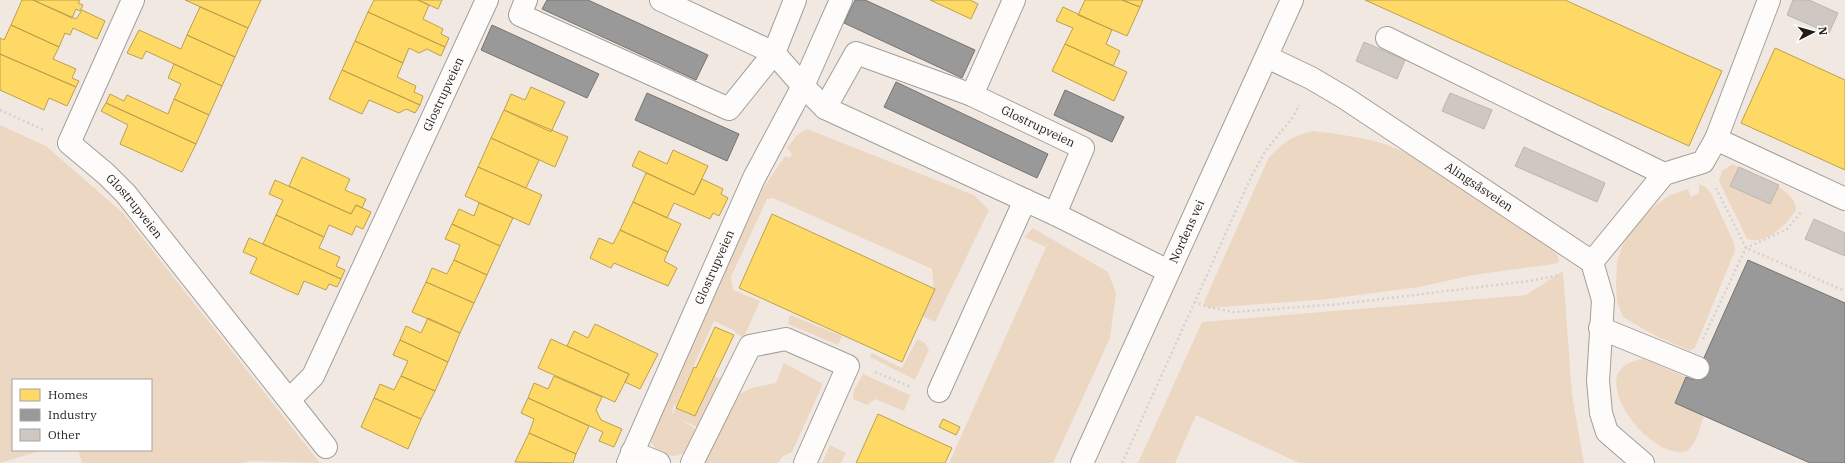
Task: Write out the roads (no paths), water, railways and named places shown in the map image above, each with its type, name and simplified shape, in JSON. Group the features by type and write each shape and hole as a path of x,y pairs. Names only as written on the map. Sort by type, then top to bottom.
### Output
{"street":[{"name":"Glostrupveien","path":"133,0 69,143 106,174 126,194 290,399 326,447"},
{"name":"Glostrupveien","path":"290,399 313,376 487,0"},
{"path":"526,0 520,15 729,109 774,53 795,0"},
{"path":"661,0 774,53 825,108 1055,214 1168,271"},
{"name":"Glostrupveien","path":"660,463 630,458 754,178 803,86 841,0"},
{"path":"972,95 1014,0"},
{"name":"Nordens vei","path":"1082,463 1168,271 1268,57 1292,0"},
{"path":"1643,463 1607,432 1601,413 1598,381 1600,328 1603,300 1592,262 1664,174 1703,162 1716,139 1769,0"},
{"path":"1387,38 1664,174"},
{"name":"Glostrupveien","path":"825,108 856,53 972,95 1083,148 1055,214"},
{"name":"Alingsåsveien","path":"1268,57 1311,78 1345,98 1592,262"},
{"path":"1716,139 1845,199"},
{"path":"939,391 1025,200"},
{"path":"1600,328 1694,366"},
{"path":"692,463 750,346 786,339 848,366 805,463"}]}
